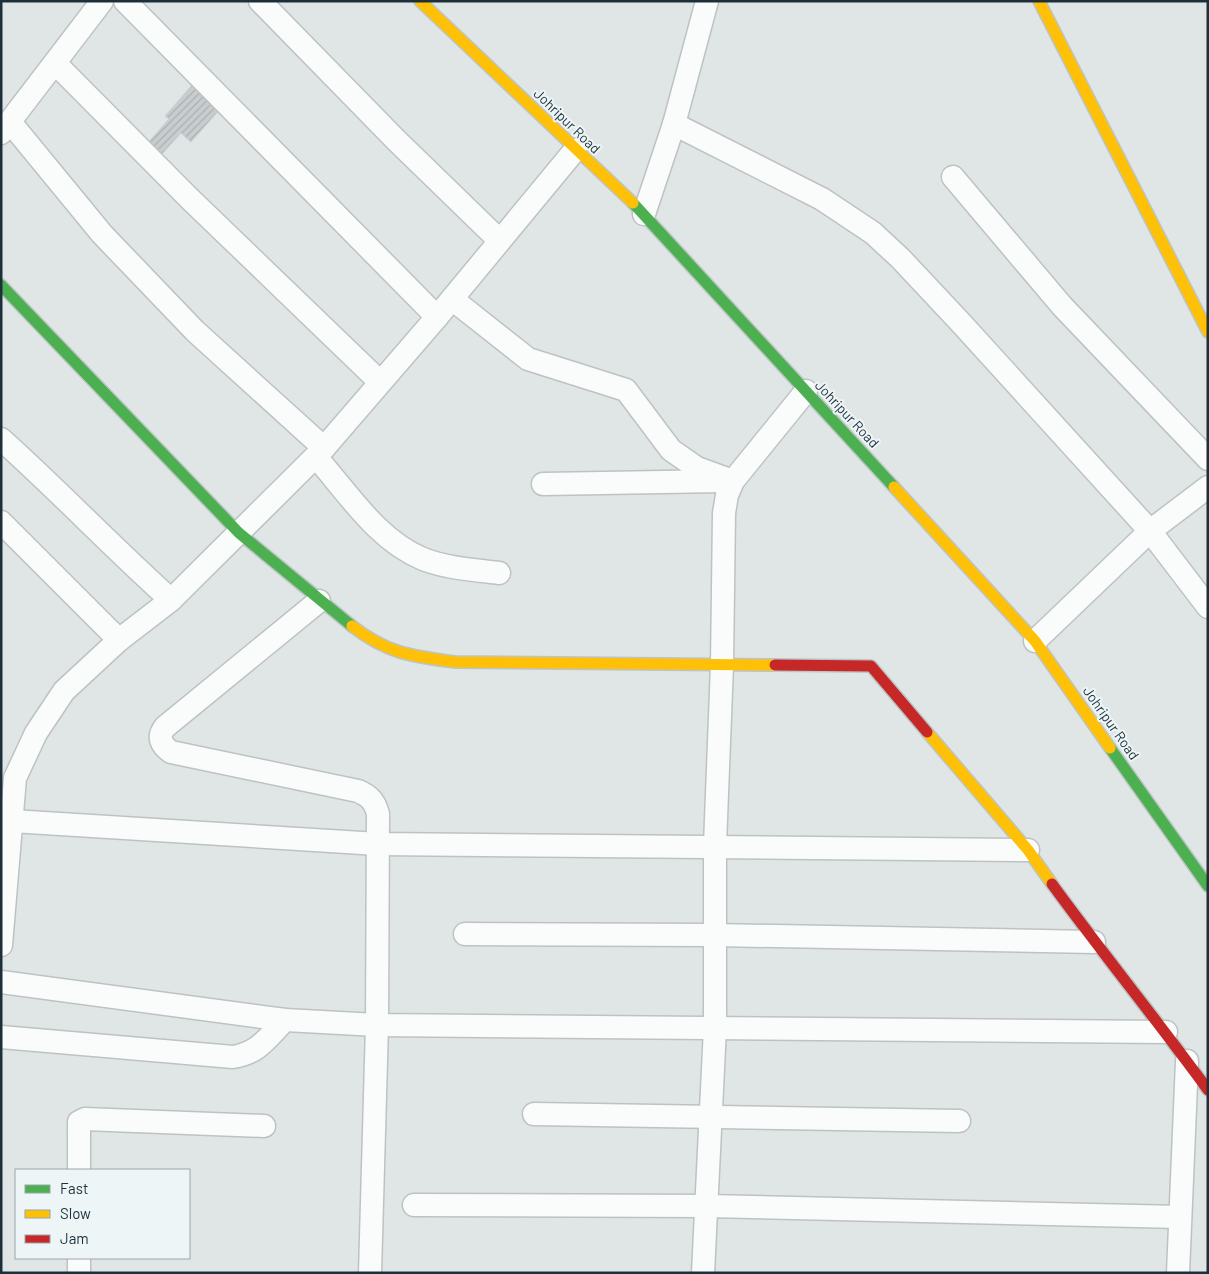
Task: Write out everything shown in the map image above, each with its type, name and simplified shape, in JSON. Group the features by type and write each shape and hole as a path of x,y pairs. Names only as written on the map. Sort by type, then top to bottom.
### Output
{"street":[{"path":"125,1 437,317"},
{"path":"260,1 396,140 499,240"},
{"name":"Johripur Road","path":"420,1 644,214 1035,641 1208,886"},
{"path":"644,214 674,124 707,1"},
{"path":"1039,1 1208,332"},
{"path":"92,5 55,63 5,128 102,234 195,331 320,452 380,531 396,544 424,559 466,569 499,573"},
{"path":"55,63 204,212 380,382"},
{"path":"674,124 822,199 873,234 900,258 1150,531 1208,607"},
{"path":"1,945 12,821 8,777 64,691 119,640 171,600 320,452 437,317 575,150"},
{"path":"953,177 1062,306 1208,459"},
{"path":"1,286 239,533 319,601 370,640 408,656 455,662 870,666 1028,850 1094,942 1166,1032 1208,1090"},
{"path":"452,299 528,359 626,390 672,450 697,468 733,481"},
{"path":"702,1273 716,1028 716,846 722,666 724,513 727,495 733,481 806,392"},
{"path":"1,439 56,488 134,567 171,600"},
{"path":"543,484 733,481"},
{"path":"1035,641 1150,531 1208,487"},
{"path":"1,522 119,640"},
{"path":"319,601 165,727 160,733 160,741 171,752 358,791 369,796 376,805 378,814 378,1025 370,1273"},
{"path":"12,821 378,844 1028,850"},
{"path":"465,934 716,935 1094,942"},
{"path":"1,982 285,1020 378,1025 1166,1032"},
{"path":"1,1037 233,1057 248,1055 256,1050 285,1020"},
{"path":"1178,1273 1187,1061"},
{"path":"534,1114 959,1121"},
{"path":"79,1169 79,1122 85,1118 264,1126"},
{"path":"414,1205 707,1206 1180,1217"},
{"path":"79,1259 79,1273"}],"building":[{"path":"194,83 222,107 191,142 181,133 160,156 146,145 169,119 165,116"}],"traffic: fast":[{"path":"633,203 894,487"},
{"path":"1,285 239,533 352,626"},
{"path":"1110,748 1208,886"}],"traffic: slow":[{"path":"420,1 633,203"},
{"path":"1039,1 1208,332"},
{"path":"894,487 1035,641 1110,748"},
{"path":"352,626 377,643 389,648 426,658 455,662 775,665"},
{"path":"927,732 1028,850 1052,884"}],"traffic: jam":[{"path":"775,665 871,666 927,732"},
{"path":"1052,884 1208,1090"}]}
